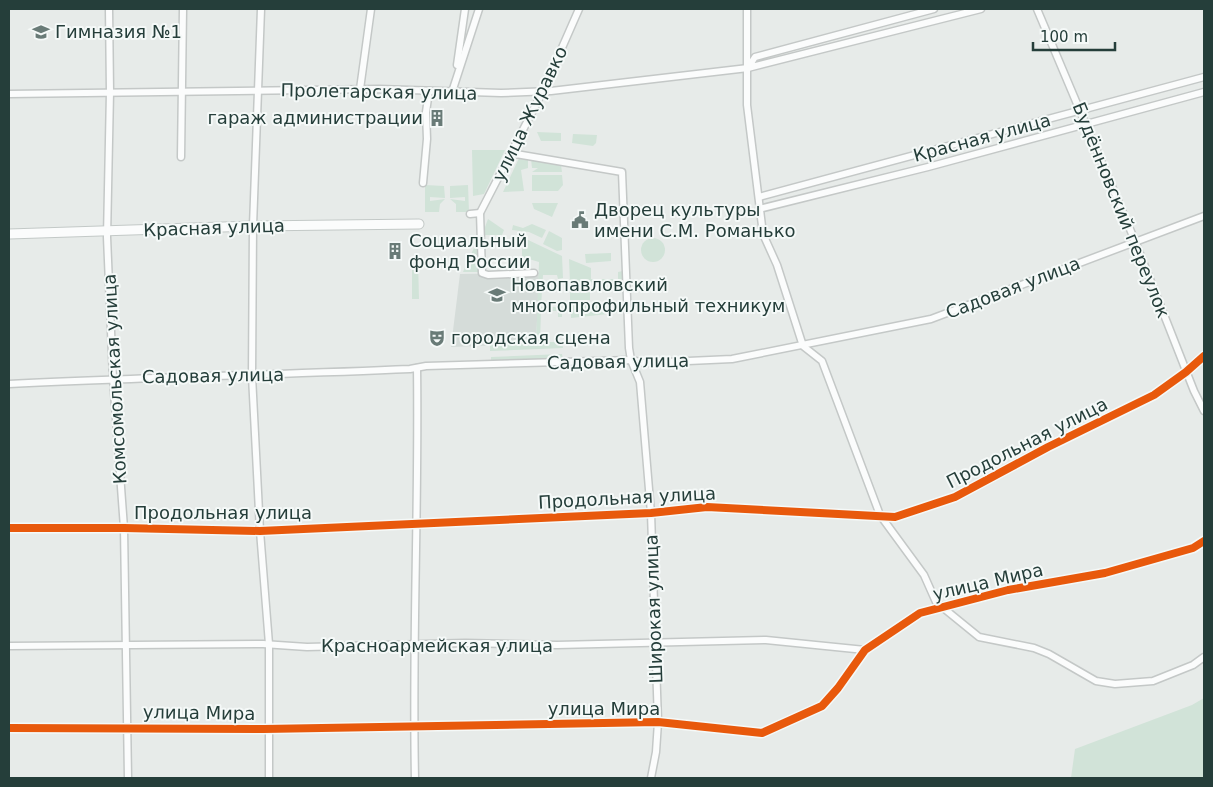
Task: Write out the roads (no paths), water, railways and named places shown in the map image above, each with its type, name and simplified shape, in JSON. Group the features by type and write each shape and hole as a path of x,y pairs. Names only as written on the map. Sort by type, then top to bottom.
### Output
{"street":[{"name":"Комсомольская улица","path":"109,9 110,92 107,231 113,378 124,528 128,778"},
{"path":"181,157 183,9"},
{"path":"261,9 253,226 252,376 260,531 269,644 270,778"},
{"path":"360,90 371,9"},
{"path":"452,92 465,9"},
{"path":"455,78 479,9"},
{"name":"улица Журавко","path":"479,216 543,92 579,9"},
{"path":"747,9 747,105 762,234 777,265 803,346 822,360 880,515 924,575 936,602 986,639 1012,642 1034,648 1054,656 1096,681 1115,684 1153,681 1193,665 1204,657"},
{"path":"748,68 755,57 934,9"},
{"name":"Пролетарская улица","path":"9,94 258,90 543,92 748,68 981,9"},
{"name":"Будённовский переулок","path":"1037,9 1135,241 1186,372 1204,412"},
{"name":"Красная улица","path":"758,197 1204,78"},
{"path":"423,183 426,112 429,91"},
{"name":"Красная улица","path":"759,209 918,169 1204,92"},
{"name":"Широкая улица","path":"510,153 622,172 631,360 640,382 651,513 658,722 656,752 651,778"},
{"path":"470,214 479,216 482,272 488,275 534,273"},
{"name":"Садовая улица","path":"9,384 113,378 252,376 631,360 644,363 732,359 931,319 1204,216"},
{"name":"Красная улица","path":"9,234 253,226 419,224"},
{"name":"Продольная улица","path":"9,528 260,531 651,513 707,507 895,517 955,497 1048,447 1154,395 1186,372 1204,356"},
{"path":"415,778 414,644 417,523 417,368"},
{"name":"улица Мира","path":"9,728 270,729 658,722 762,733 822,706 838,688 865,650 920,613 1008,590 1105,573 1193,548 1204,541"},
{"name":"Красноармейская улица","path":"9,646 269,644 307,647 766,640 865,650"}],"place":[{"name":"Гимназия №1","path":"41,32"},
{"name":"гараж администрации","path":"437,118"},
{"name":"Дворец культуры имени С.М. Романько","path":"580,220"},
{"name":"Социальный фонд России","path":"395,251"},
{"name":"Новопавловский многопрофильный техникум","path":"497,295"},
{"name":"городская сцена","path":"437,338"}]}
